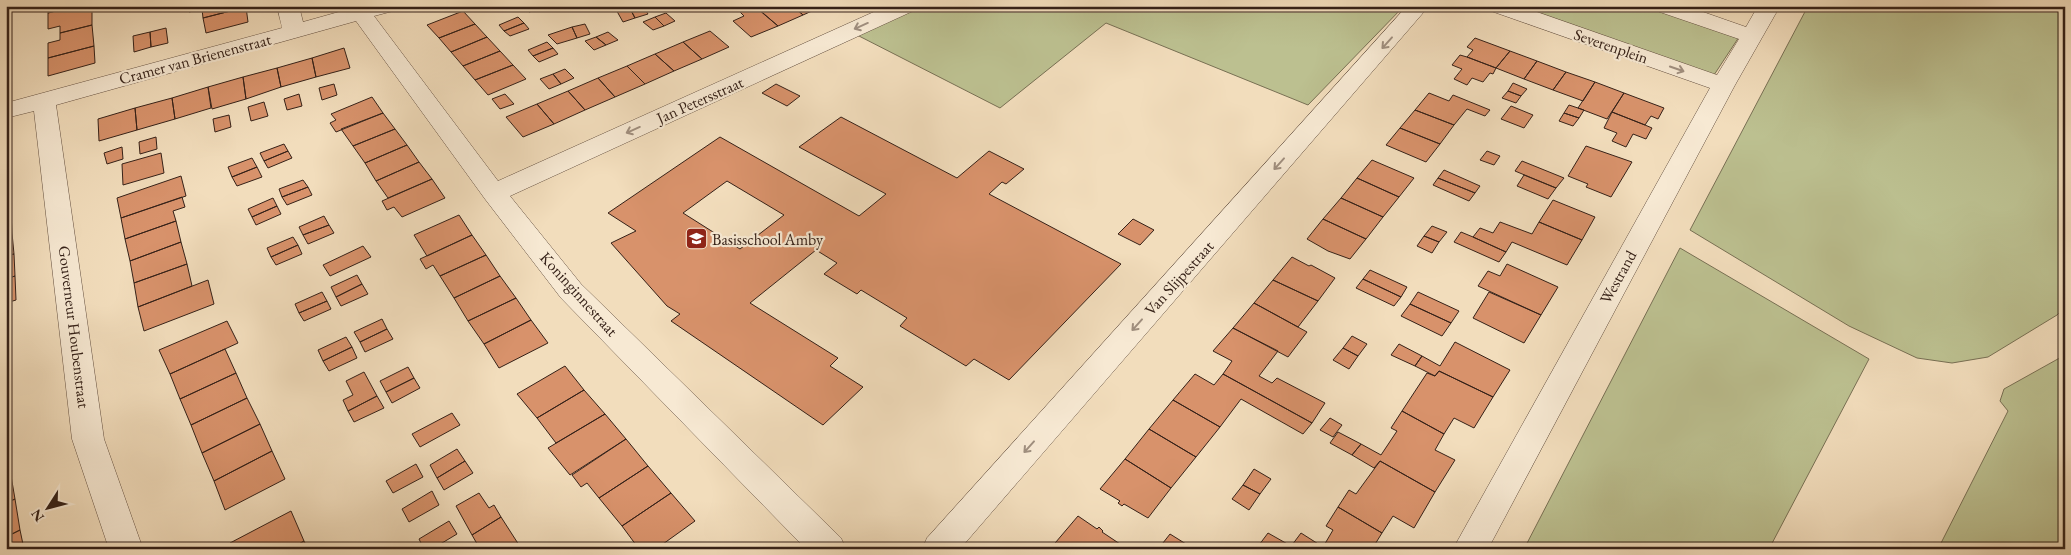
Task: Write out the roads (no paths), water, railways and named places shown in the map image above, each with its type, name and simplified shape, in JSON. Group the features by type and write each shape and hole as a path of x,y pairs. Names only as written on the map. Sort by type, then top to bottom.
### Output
{"street":[{"path":"288,6 294,32"},
{"name":"Jan Petersstraat","path":"494,193 906,6"},
{"name":"Van Slijpestraat","path":"939,549 1419,6"},
{"name":"Severenplein","path":"1499,6 1723,85"},
{"path":"1665,6 1752,36"},
{"name":"Westrand","path":"1470,549 1723,85 1769,6"},
{"name":"Cramer van Brienenstraat","path":"6,111 373,10"},
{"name":"Koninginnestraat","path":"373,10 494,193 571,291 829,549"},
{"name":"Gouverneur Houbenstraat","path":"44,100 88,439 126,549"}],"place":[{"name":"Basisschool Amby","path":"696,239"}]}
